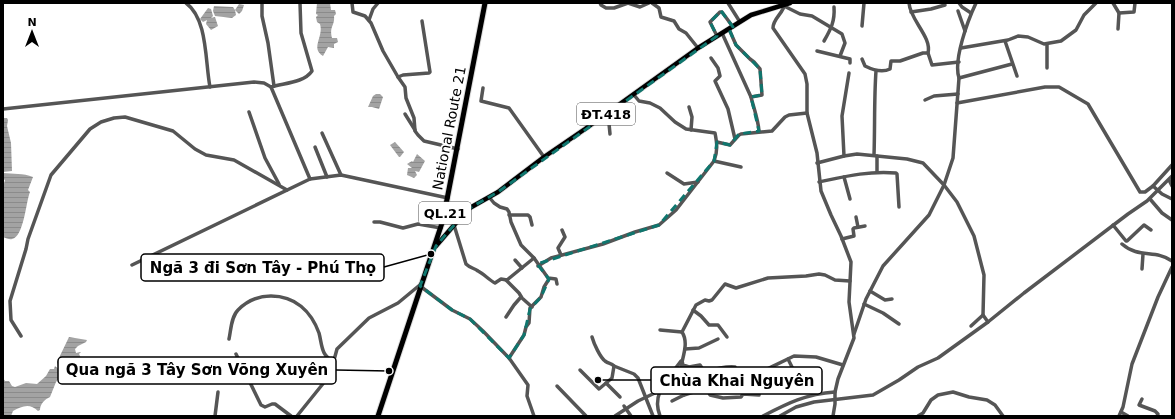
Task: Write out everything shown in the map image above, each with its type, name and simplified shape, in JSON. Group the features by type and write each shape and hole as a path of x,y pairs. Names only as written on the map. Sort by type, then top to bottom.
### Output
{"highway":[{"name":"National Route 21","path":"378,416 441,228 458,150 485,3"}],"main road":[{"name":"ĐT.418","path":"436,246 468,209 498,192 544,157 634,95 698,48 751,15 790,3"}],"street":[{"path":"186,3 196,14 202,26 210,87"},
{"path":"262,3 262,16 268,43 272,87 310,179"},
{"path":"3,109 257,81 272,87 297,81 310,74 312,71 300,28 300,3"},
{"path":"352,3 353,12 362,14 369,20 383,51 405,88 406,96 414,118 415,131"},
{"path":"369,20 373,9 378,3"},
{"path":"600,3 601,6 609,8 628,4 640,7 650,3 656,5 659,8 661,17 674,21 679,29 686,33 698,48"},
{"path":"728,3 740,22"},
{"path":"862,26 864,3"},
{"path":"909,3 912,12 927,40 929,47 928,53 932,65 958,62"},
{"path":"959,3 971,13"},
{"path":"833,416 838,380 853,343 854,334 870,291 883,266 929,215 944,185 953,158 959,78 957,71 958,62 965,30 976,3"},
{"path":"961,48 1005,41 1014,37 1028,37 1047,44 1061,41 1076,30 1084,15 1096,3"},
{"path":"1113,3 1119,13 1118,29"},
{"path":"1119,13 1134,12 1135,3"},
{"path":"840,56 845,42 842,34 812,16 800,14 784,4 784,9 774,23 773,28 805,74 807,84 807,113 811,134 815,141 821,191 851,262 849,302 854,334"},
{"path":"912,12 945,5"},
{"path":"824,41 832,28 834,20 834,7"},
{"path":"958,11 965,30"},
{"path":"717,36 710,22 720,12 722,12 731,28 736,45 760,69 762,96 751,97"},
{"path":"398,77 403,75 430,72 422,21"},
{"path":"722,33 751,97 758,119 759,131"},
{"path":"1005,41 1017,76"},
{"path":"1047,44 1047,68"},
{"path":"817,51 850,59 850,63"},
{"path":"862,59 864,66 876,71 890,70 891,61 900,61 923,53 928,53"},
{"path":"711,58 720,74 715,81 728,109 735,139"},
{"path":"959,78 1012,64"},
{"path":"876,71 874,90 876,109 877,172"},
{"path":"844,156 842,116 849,73"},
{"path":"957,103 1036,89 1051,87 1059,88 1088,104 1140,192 1145,192 1153,186 1172,165"},
{"path":"483,88 481,101 509,108 544,157"},
{"path":"925,100 934,96 958,94"},
{"path":"538,266 551,258 603,244 635,232 659,226 676,210 714,161 717,154 716,133 686,129 675,122 660,108 650,102 639,101 634,95"},
{"path":"689,107 692,117 691,130"},
{"path":"249,112 265,158 279,185"},
{"path":"608,113 610,134"},
{"path":"717,142 730,145 741,134 759,131 770,132 775,130 780,122 789,114 807,113"},
{"path":"405,114 415,131 424,141 458,150"},
{"path":"20,336 11,320 11,298 28,239 47,184 56,167 86,133 95,126 121,116 166,129 180,136 200,153 234,160 287,190"},
{"path":"322,132 341,175"},
{"path":"315,147 327,176"},
{"path":"817,163 857,154 908,159 923,163 944,185 957,202 974,236 984,275 983,315 988,322"},
{"path":"714,161 741,167"},
{"path":"667,173 684,184 698,182"},
{"path":"819,182 857,173 896,173 898,174 899,207"},
{"path":"132,265 310,179 341,175 448,198"},
{"path":"844,176 850,199"},
{"path":"763,416 795,400 822,393 869,396 877,393 918,367 938,358 988,322 1113,225 1150,199 1172,176"},
{"path":"1169,180 1172,186"},
{"path":"1153,186 1157,191 1172,199"},
{"path":"489,197 500,207 507,209 510,222 521,245 534,258 538,266 549,279 556,279 557,284"},
{"path":"1150,199 1162,213 1172,220"},
{"path":"509,215 528,215 532,226"},
{"path":"856,217 858,227"},
{"path":"374,222 380,222 403,228 418,224 441,228"},
{"path":"454,225 466,264 479,271 490,281 495,283 501,279 506,280 532,307"},
{"path":"1113,225 1127,241 1144,225 1151,230"},
{"path":"842,239 854,236 853,229 865,226"},
{"path":"561,255 558,248 565,237 562,230"},
{"path":"1122,244 1138,254 1155,254 1164,256 1172,261"},
{"path":"1142,269 1143,254"},
{"path":"506,280 534,258"},
{"path":"515,260 522,268"},
{"path":"1128,416 1120,414 1126,396 1130,370 1158,297 1170,276 1172,267"},
{"path":"684,395 680,379 685,349 684,336 682,332 696,305 702,301 712,300 726,284 736,288 768,278 819,274 825,274 835,280 850,281"},
{"path":"509,358 524,335 526,327 529,323 529,312 541,297 545,284 549,279"},
{"path":"297,416 330,375 337,349 369,318 398,303 422,284 452,310 470,319 483,330 509,358 528,385 527,396 534,416"},
{"path":"870,291 885,300 892,300"},
{"path":"229,339 233,317 242,307 261,297 283,296 294,300 309,315 318,333 328,360 334,361"},
{"path":"506,317 521,297"},
{"path":"864,304 883,313 899,324"},
{"path":"693,310 709,325 718,325 726,337"},
{"path":"971,326 983,315"},
{"path":"660,330 682,332"},
{"path":"592,338 603,358 614,366 634,374 638,378 653,416"},
{"path":"685,349 699,348 718,339"},
{"path":"236,354 262,405 265,407 275,404 291,416"},
{"path":"672,401 684,395 703,389 705,392 708,391 710,395 723,398 741,397 743,394 759,395 761,372 794,356 816,357 843,365"},
{"path":"788,359 793,369"},
{"path":"682,360 683,365 700,365 706,372 722,367 733,366 735,367 737,374 760,378"},
{"path":"615,416 626,407 659,391 682,360"},
{"path":"580,370 599,389 612,378 614,366"},
{"path":"606,383 620,398"},
{"path":"557,386 586,416"},
{"path":"659,391 658,405 660,416"},
{"path":"215,416 218,392"},
{"path":"918,416 923,412 931,400 938,395 955,392 969,397 987,400 995,405 1003,416"},
{"path":"780,416 796,407 835,395"},
{"path":"1142,399 1139,405 1155,411 1158,414 1157,416"},
{"path":"626,407 631,416"}],"highlighted area":[{"path":"721,11 733,27 729,29 736,45 760,69 762,95 751,97 759,131 739,134 730,145 717,142 714,161 659,225 537,264 549,279 541,297 530,309 524,335 509,358 470,319 452,310 420,286 436,246 468,209 498,192 717,36 710,22"}],"shaded area":[{"path":"317,3 330,3 331,10 335,10 336,14 334,16 331,34 332,38 337,38 338,42 334,44 334,48 328,47 323,56 319,53 317,46 321,29 316,17 318,15 316,14"},
{"path":"239,4 244,5 239,14 235,10"},
{"path":"214,6 233,7 236,15 232,18 215,16 213,11"},
{"path":"208,8 211,9 213,16 211,18 215,17 218,26 211,30 206,24 207,20 203,22 200,19"},
{"path":"380,94 383,97 379,109 368,107 373,96"},
{"path":"3,118 7,118 8,120 7,126 11,143 12,171 3,172"},
{"path":"395,142 404,152 400,157 390,145"},
{"path":"417,154 425,161 419,172 415,171 417,175 414,178 407,175 408,168 412,168 407,164 412,161 413,162"},
{"path":"3,173 22,174 33,177 28,190 30,192 22,226 16,237 11,239 3,237 3,187 5,180 3,179"},
{"path":"69,337 87,340 75,349 76,353 81,352 79,354 81,364 65,371 58,366 57,362"},
{"path":"55,366 63,373 56,382 50,397 45,400 40,410 38,411 35,408 26,406 13,411 11,416 3,416 3,378 15,387 26,383 37,384 46,376 50,369 54,369"}],"place":[{"name":"Ngã 3 đi Sơn Tây - Phú Thọ","path":"431,254"},
{"name":"Qua ngã 3 Tây Sơn Võng Xuyên","path":"389,371"},
{"name":"Chùa Khai Nguyên","path":"598,380"}]}
